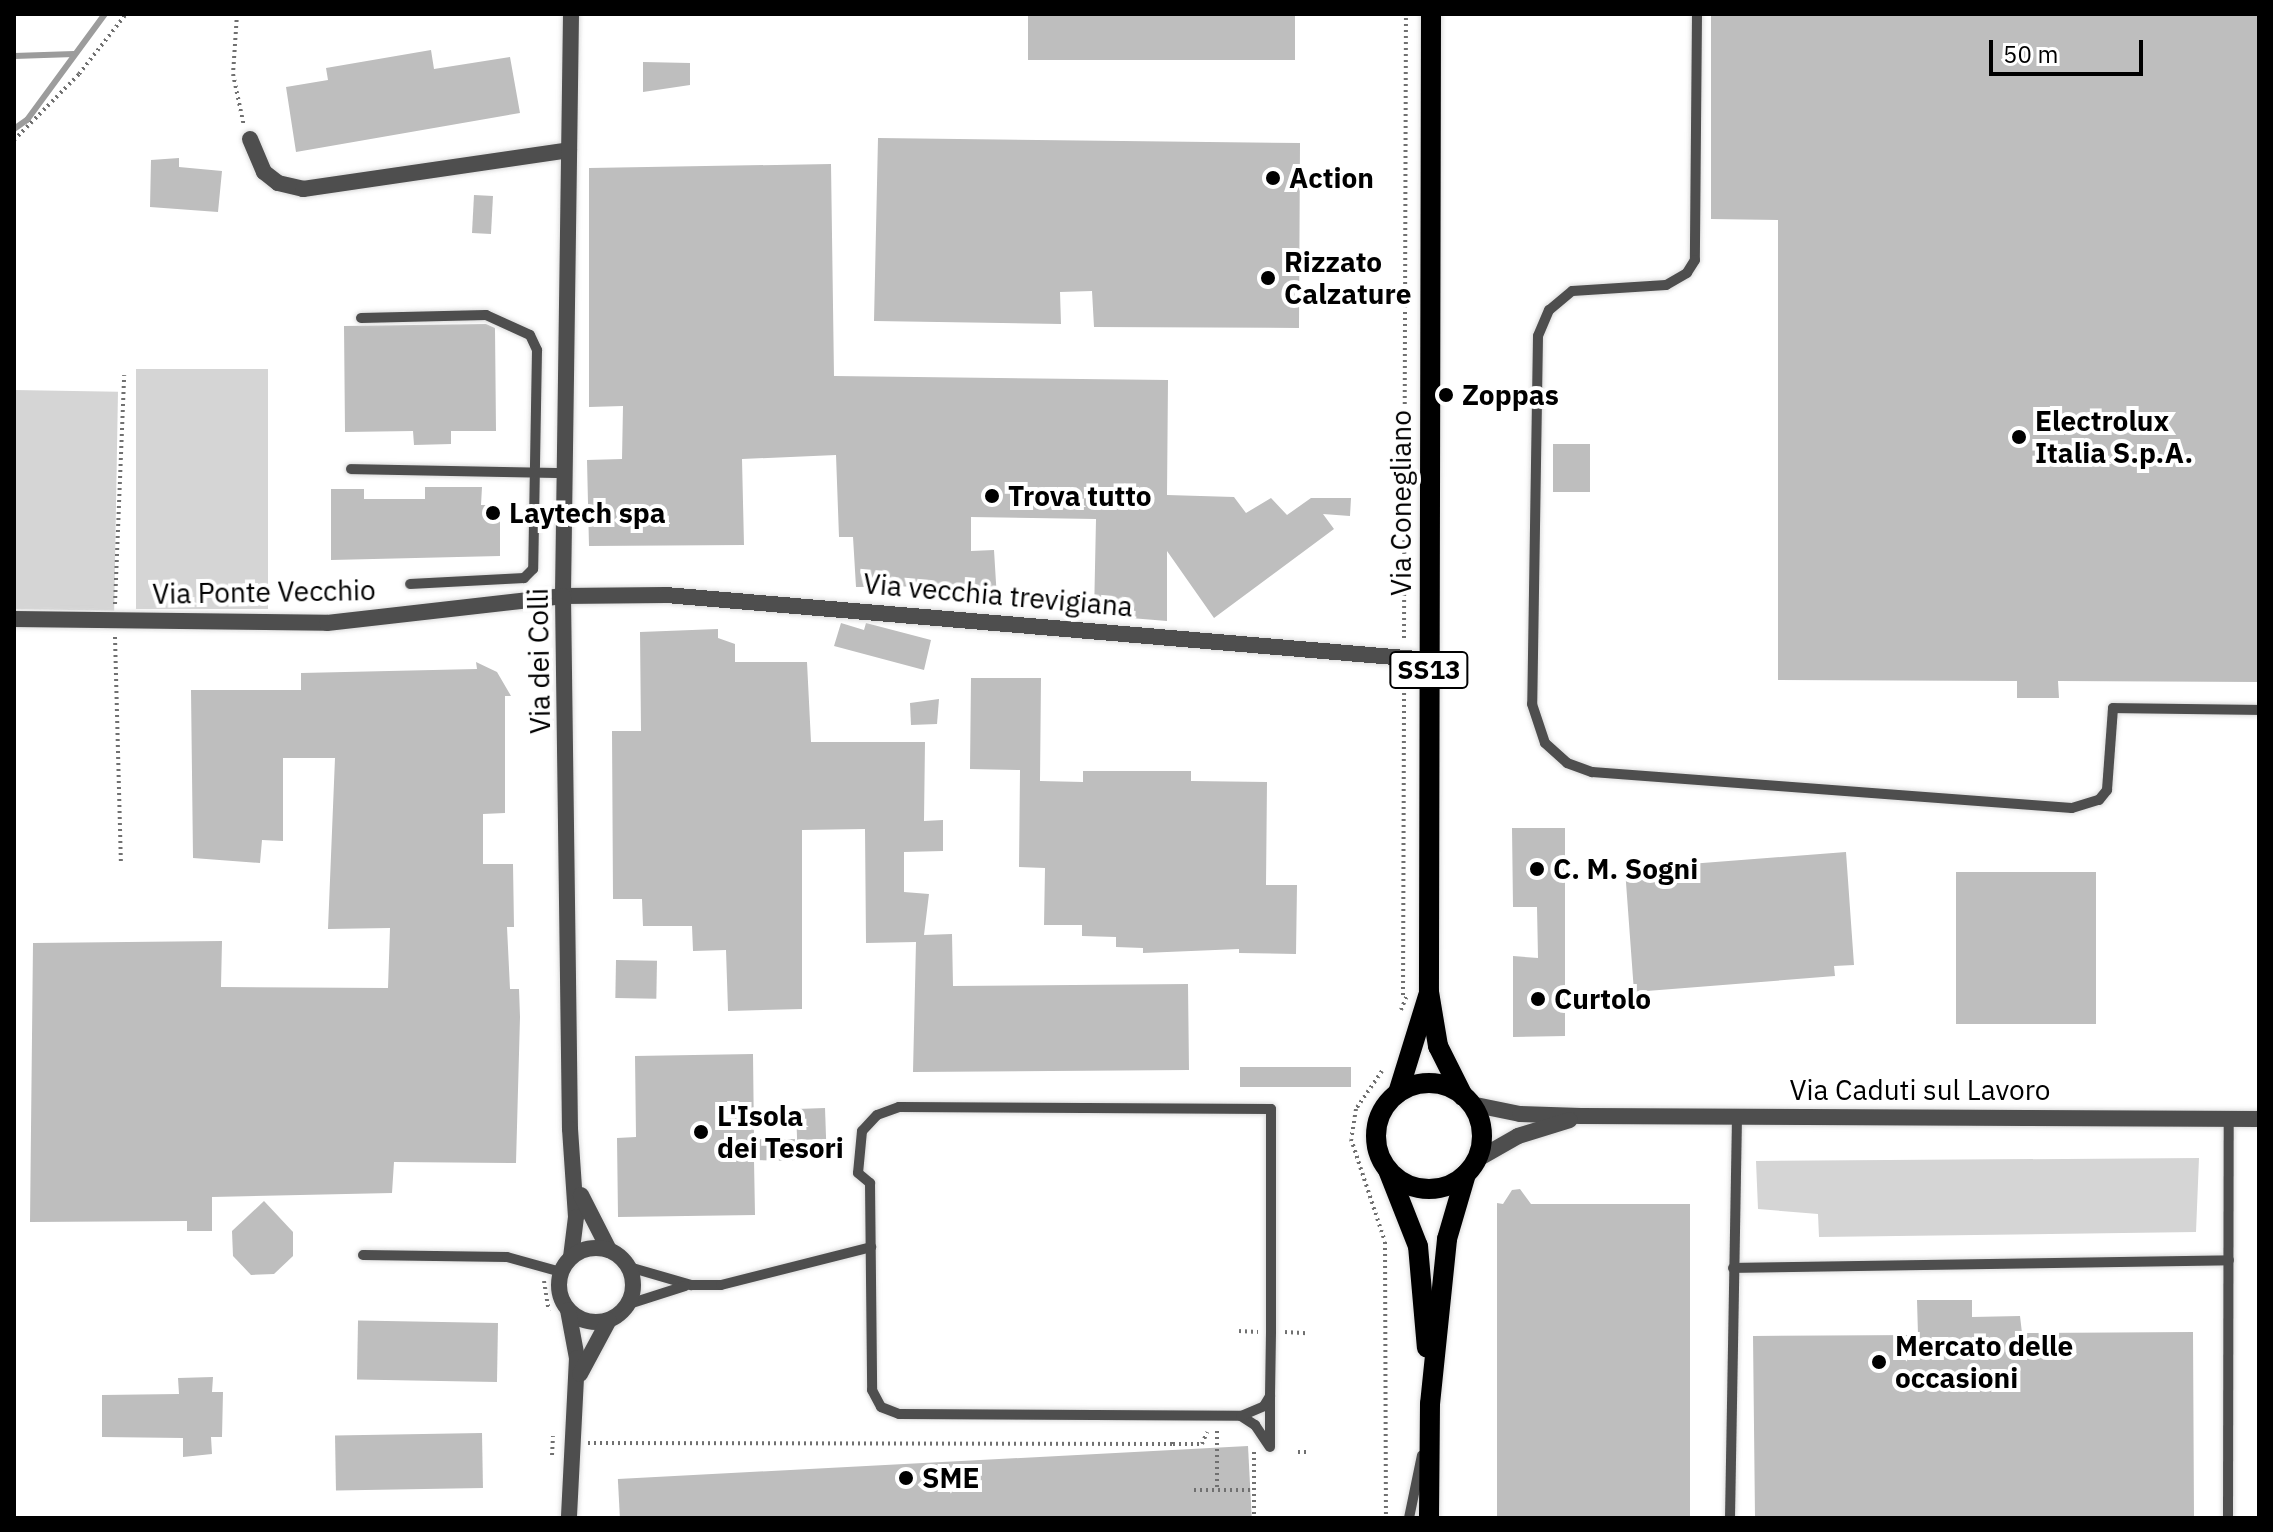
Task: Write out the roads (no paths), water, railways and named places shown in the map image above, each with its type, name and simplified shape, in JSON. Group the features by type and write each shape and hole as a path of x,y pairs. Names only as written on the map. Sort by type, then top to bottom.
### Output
{"main road":[{"name":"Via Conegliano","path":"1431,14 1429,992 1438,1046 1467,1100"},
{"name":"Via Conegliano","path":"1398,1093 1429,992"},
{"path":"1429,1518 1430,1413 1418,1246 1378,1146 1378,1120 1398,1093 1432,1083 1467,1100 1482,1131 1448,1233 1430,1413"},
{"path":"1388,1170 1417,1188 1452,1184 1471,1167"}],"street":[{"name":"Via dei Colli","path":"571,14 563,596 576,1238 559,1292 577,1383"},
{"path":"250,139 264,172 278,183 303,189 569,150"},
{"name":"Via vecchia trevigiana","path":"563,596 767,601 1429,660"},
{"name":"Via Ponte Vecchio","path":"14,619 327,623 563,596"},
{"name":"Via Caduti sul Lavoro","path":"1467,1100 1520,1114 1581,1116 2259,1119"},
{"name":"Via Caduti sul Lavoro","path":"1471,1167 1518,1136 1581,1116"},
{"name":"Via dei Colli","path":"573,1171 587,1214 609,1250 629,1267"},
{"path":"566,1264 589,1248 609,1250"},
{"path":"629,1267 633,1292 629,1304"},
{"name":"Via dei Colli","path":"569,1518 569,1443 577,1383 609,1320 629,1304"},
{"path":"561,1314 587,1321 609,1320"}],"lane":[{"path":"1697,14 1695,260 1687,273 1666,285 1572,291 1549,310 1538,336 1532,704 1545,743 1567,763 1592,772 2072,808 2087,806 2107,790 2113,708 2259,710"},
{"path":"361,318 486,315 530,335 537,350 533,569 524,578 410,584"},
{"path":"351,469 564,473"},
{"path":"1241,1416 1255,1425 1270,1447 1271,1109 886,1109 862,1131 857,1153 858,1173 870,1183 872,1390 889,1412 1241,1416 1264,1406 1270,1396"},
{"path":"1730,1518 1737,1115"},
{"path":"2228,1518 2229,1119"},
{"path":"629,1304 691,1285 748,1281 871,1247"},
{"path":"363,1255 507,1257 566,1264"},
{"path":"1733,1268 2229,1260"},
{"path":"629,1267 691,1285"},
{"path":"1409,1518 1430,1413"}],"waterway":[{"path":"14,129 27,120 105,14"},
{"path":"14,56 74,54"}],"place":[{"name":"Action","path":"1273,178"},
{"name":"Rizzato Calzature","path":"1268,278"},
{"name":"Zoppas","path":"1446,395"},
{"name":"Electrolux Italia S.p.A.","path":"2019,437"},
{"name":"Trova tutto","path":"992,496"},
{"name":"Laytech spa","path":"493,513"},
{"name":"C. M. Sogni","path":"1537,869"},
{"name":"Curtolo","path":"1538,999"},
{"name":"L'Isola dei Tesori","path":"701,1132"},
{"name":"Mercato delle occasioni","path":"1879,1362"},
{"name":"SME","path":"906,1478"}]}
